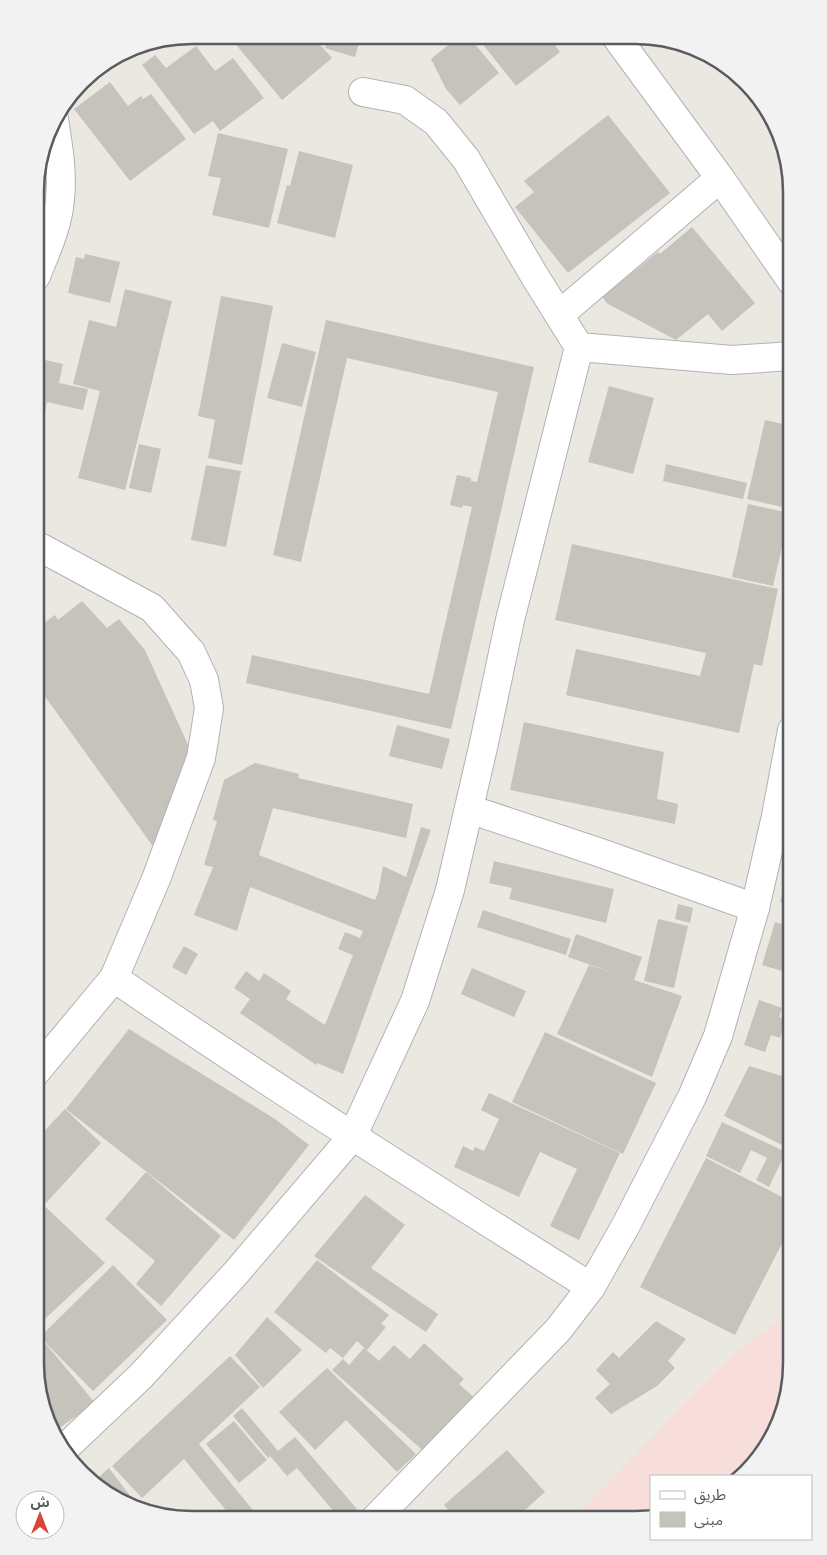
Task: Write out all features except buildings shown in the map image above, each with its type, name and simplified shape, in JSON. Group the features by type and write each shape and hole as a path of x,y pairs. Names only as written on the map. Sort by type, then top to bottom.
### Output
{"street":[{"path":"620,44 720,178 783,269"},
{"path":"68,1445 142,1376 235,1274 352,1137 415,1001 450,890 510,620 579,347 466,159 436,122 405,100 363,92"},
{"path":"44,256 52,237 60,200 60,165 56,133"},
{"path":"559,315 720,178"},
{"path":"579,347 732,360 783,357"},
{"path":"44,549 152,608 191,652 204,680 210,708 201,758 156,880 114,978 44,1062"},
{"path":"383,1511 558,1330 591,1287 626,1225 692,1097 718,1036 755,908 783,778"},
{"path":"469,810 601,853 755,908"},
{"path":"114,978 352,1137 591,1287"}],"shaded area":[{"path":"783,1316 783,1373 778,1402 772,1420 747,1461 733,1475 650,1475 650,1510 581,1511 725,1362"}]}
